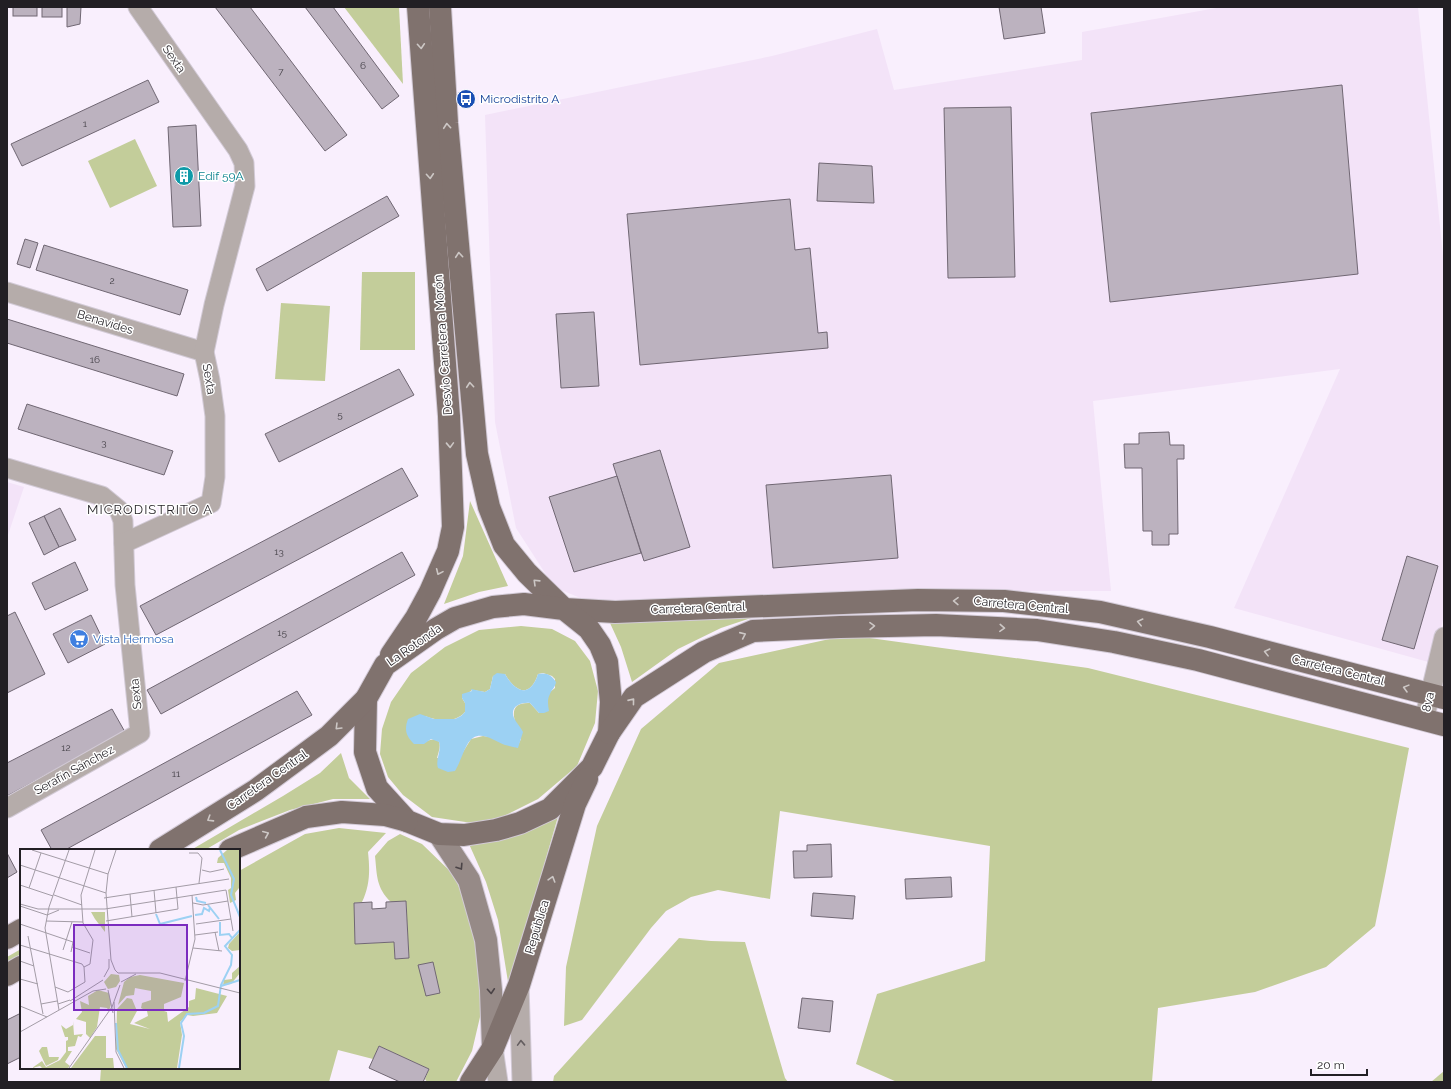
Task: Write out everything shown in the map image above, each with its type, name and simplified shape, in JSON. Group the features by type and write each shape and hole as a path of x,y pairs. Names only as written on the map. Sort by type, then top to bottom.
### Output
{"main road":[{"name":"Desvio Carretera a Morón","path":"384,665 416,618 430,592 448,551 453,527 449,416 418,7"},
{"name":"Desvio Carretera a Morón","path":"440,7 447,123 477,454 489,507 504,545 527,573 564,609"},
{"path":"449,416 473,413"},
{"name":"Carretera Central","path":"564,609 615,612 910,600 1004,601 1100,612 1210,637 1437,696"},
{"name":"La Rotonda","path":"524,604 564,609 589,629 600,645 607,662 611,702 609,733 592,767 550,809 520,823 496,830 464,835 438,834 407,821 377,788 365,752 366,699 384,665 436,629 456,618 493,607 524,604"},
{"name":"Carretera Central","path":"609,733 634,697 704,652 753,631 928,625 1037,630 1114,642 1198,660 1434,722"},
{"name":"Carretera Central","path":"162,849 262,785 329,736 366,699"},
{"name":"República","path":"471,1082 493,1048 519,985 576,804 592,767"},
{"path":"232,849 306,817 342,812 385,814 407,821"},
{"path":"7,938 20,931"},
{"path":"7,975 20,968"}],"street":[{"name":"Sexta","path":"138,7 238,150 244,163 245,186 216,298 204,352 215,416 215,477 211,503 124,543 125,585 140,733"},
{"name":"Benavides","path":"7,292 204,352"},
{"path":"7,468 102,496 119,510 123,520 124,543"},
{"name":"8va","path":"1434,722 1444,637"},
{"name":"Serafín Sánchez","path":"7,808 140,733"},
{"path":"438,834 469,880 486,940 491,990 493,1048 498,1082"},
{"path":"519,985 522,1082"}],"shaded area":[{"path":"1222,7 1418,7 1444,266 1444,616 1432,663 1234,608 1340,369 1093,401 1111,591 893,591 680,602 590,602 554,587 516,528 495,422 485,115 772,56 877,29 894,90 1082,60 1082,32"},
{"path":"7,482 24,487 7,538"}],"green space":[{"path":"344,7 399,7 403,84"},
{"path":"135,139 157,186 110,208 88,161"},
{"path":"362,272 415,272 415,350 360,350"},
{"path":"281,303 330,306 325,381 275,379"},
{"path":"470,501 508,586 479,592 444,604 463,556"},
{"path":"754,617 721,628 678,649 632,682 621,647 610,623"},
{"path":"521,626 552,629 575,641 590,661 598,691 595,723 577,766 538,799 502,817 472,823 432,817 403,795 388,777 380,754 382,729 391,702 411,673 445,647 479,630","holes":["543,673 552,676 555,679 555,688 550,692 539,713 530,703 517,706 514,710 515,721 521,739 518,745 504,744 490,737 483,736 471,739 463,752 437,758 440,744 436,740 427,741 425,716 440,720 451,720 461,716 465,712 465,703 462,698 472,690 485,692 490,689 493,676 505,674 514,686 522,690 530,688 535,682 538,674"]},
{"path":"848,635 1088,668 1409,748 1375,926 1326,967 1255,992 1158,1008 1152,1082 897,1082 856,1064 877,994 985,961 990,846 780,811 770,899 718,890 691,897 666,911 651,928 582,1020 564,1026 566,967 597,826 641,729 719,663"},
{"path":"341,753 349,778 370,799 333,799 290,810 239,830 207,849 193,849 283,796 320,773"},
{"path":"559,813 509,988 498,920 486,882 469,844 522,834"},
{"path":"339,828 386,833 368,852 369,872 367,890 362,902 354,903 356,944 394,942 395,959 409,958 406,902 391,902 382,892 378,881 375,856 388,841 400,834 422,844 454,875 474,924 481,962 480,1017 472,1051 456,1082 427,1082 425,1079 429,1069 379,1046 373,1059 338,1050 329,1082 100,1082 101,1069 240,1069 240,870 305,834"},
{"path":"679,938 745,942 785,1078 788,1082 553,1082 554,1076"},
{"path":"20,950 20,955 7,962 7,957"},
{"path":"1444,1071 1444,1082 1431,1082"}],"water":[{"path":"497,673 505,674 514,686 522,690 530,688 535,682 538,674 544,673 551,676 556,682 548,698 549,711 539,713 530,703 520,704 513,710 515,720 523,732 518,748 505,745 485,736 475,737 467,745 455,771 448,772 438,768 437,761 440,749 439,742 431,739 424,744 414,744 406,733 408,719 420,714 434,719 455,719 461,716 465,712 465,703 462,698 462,694 472,691 471,689 485,692 490,689 493,676"}],"building":[{"path":"13,7 37,7 37,16 13,16"},
{"path":"42,7 62,7 62,17 42,17"},
{"path":"67,7 81,7 80,24 67,27"},
{"path":"215,7 250,7 347,135 325,151"},
{"path":"305,7 333,7 399,96 382,109"},
{"path":"999,7 1041,7 1045,33 1004,39"},
{"path":"148,80 159,102 22,166 11,144"},
{"path":"1342,85 1358,274 1110,302 1091,113"},
{"path":"1011,107 1015,277 948,278 944,108"},
{"name":"Edif 59A","path":"196,125 201,226 173,227 168,127"},
{"path":"819,163 872,166 874,203 817,201"},
{"path":"387,196 399,216 267,291 256,269"},
{"path":"790,199 795,250 810,248 818,333 827,332 828,348 640,365 627,214"},
{"path":"25,239 38,243 30,268 17,264"},
{"path":"44,245 188,290 180,315 36,270"},
{"path":"594,312 599,386 561,388 556,314"},
{"path":"7,319 184,374 177,396 7,343"},
{"path":"399,369 414,395 279,462 265,434"},
{"path":"27,404 173,451 164,475 18,429"},
{"path":"1169,432 1170,445 1184,445 1184,459 1177,459 1178,534 1169,534 1169,545 1152,545 1152,531 1143,531 1142,468 1125,468 1124,444 1139,444 1139,433"},
{"path":"660,450 690,547 644,561 613,464"},
{"path":"402,468 418,496 156,635 140,606"},
{"path":"891,475 898,558 773,568 766,485"},
{"path":"617,476 641,553 574,572 549,497"},
{"path":"60,508 76,540 59,547 44,516"},
{"path":"44,516 59,547 44,555 29,523"},
{"path":"402,552 415,575 161,714 147,690"},
{"path":"1407,556 1438,566 1414,649 1382,640"},
{"path":"75,562 88,590 45,610 32,583"},
{"path":"15,612 45,674 7,693 7,616"},
{"name":"Vista Hermosa","path":"91,615 105,644 68,663 53,634"},
{"path":"297,691 312,715 67,849 51,849 41,830"},
{"path":"112,709 125,732 7,796 7,763"},
{"path":"831,844 832,877 794,878 793,851 807,851 807,845"},
{"path":"7,853 17,872 7,878"},
{"path":"951,877 952,897 906,899 905,879"},
{"path":"813,893 855,896 853,919 811,916"},
{"path":"406,901 409,958 395,959 394,942 355,944 354,903 372,902 372,909 386,908 386,902"},
{"path":"433,962 440,993 426,996 418,965"},
{"path":"802,998 833,1001 830,1032 798,1028"},
{"path":"20,1014 20,1058 7,1064 7,1020"},
{"path":"379,1046 429,1069 423,1082 400,1082 369,1068"}],"place":[{"name":"Microdistrito A","path":"466,99"},
{"name":"Edif 59A","path":"184,176"},
{"name":"Vista Hermosa","path":"79,639"}],"district":[{"name":"MICRODISTRITO A","path":"150,509"}]}
